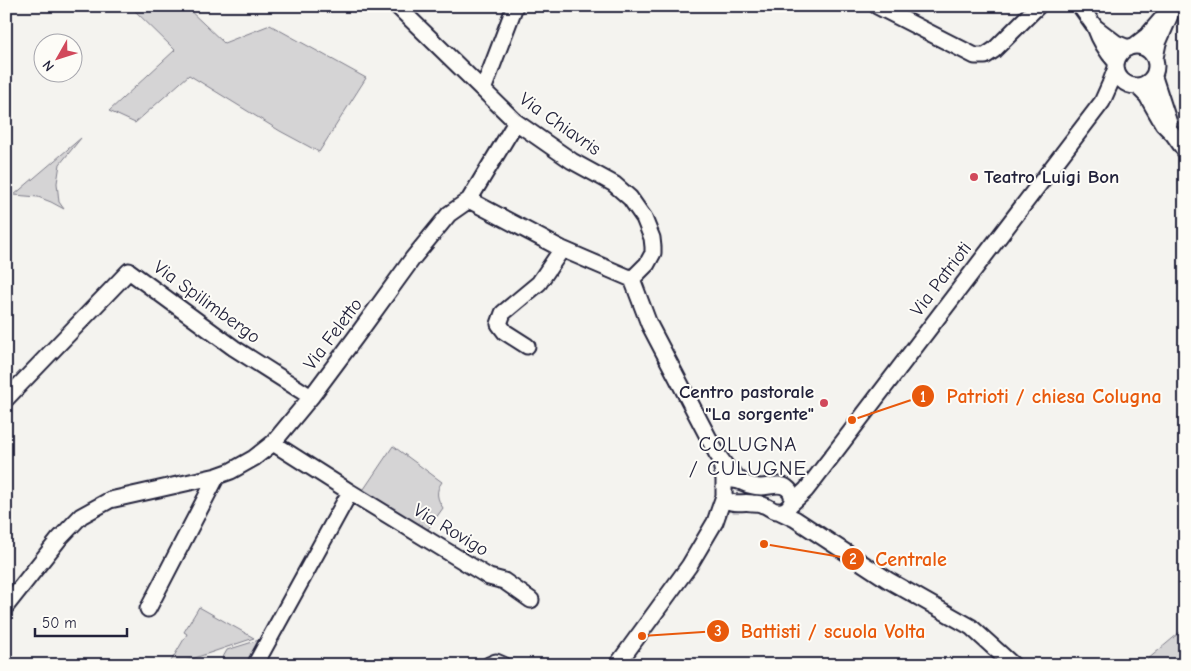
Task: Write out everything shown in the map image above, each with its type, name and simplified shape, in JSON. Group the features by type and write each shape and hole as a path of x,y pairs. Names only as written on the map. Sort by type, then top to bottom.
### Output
{"street":[{"name":"Via Chiavris","path":"397,6 516,122 572,161 614,184 630,198 644,218 652,238 653,247 653,253 647,264 632,279"},
{"path":"483,90 515,6"},
{"path":"877,6 975,56 986,56 1038,6"},
{"path":"1080,6 1095,27 1100,40 1116,65 1121,80 1132,85 1147,96 1163,124 1185,151"},
{"path":"1116,65 1118,56 1147,36 1173,6"},
{"path":"1132,85 1144,85 1154,77 1158,43 1173,6"},
{"path":"1095,27 1116,44 1146,49 1155,58"},
{"name":"Via Patrioti","path":"1102,102 1116,65"},
{"path":"1154,77 1172,134"},
{"name":"Via Patrioti","path":"789,510 1102,102 1116,89 1132,85"},
{"name":"Via Feletto","path":"6,606 59,539 81,516 110,500 217,476 254,458 273,443 356,338 413,258 449,214 469,200 516,122"},
{"path":"469,200 562,249 632,279 649,324 720,459 731,473 747,484 755,486 767,487 778,485 786,487 804,485 813,480"},
{"path":"527,346 505,332 498,324 504,313 539,283 562,249"},
{"name":"Via Spilimbergo","path":"6,399 129,271 234,348 311,397"},
{"name":"Via Rovigo","path":"273,443 489,577 504,581 531,600"},
{"path":"720,459 725,491 728,500 732,503 748,502 764,505 773,510 789,510 888,580 970,627 1013,665"},
{"path":"148,608 217,476"},
{"path":"617,665 689,566 715,522 725,491 731,481 740,480"},
{"path":"786,487 792,495 789,510"},
{"path":"255,665 350,492"},
{"path":"715,522 738,503"},
{"path":"489,665 496,662 503,665"}],"shaded area":[{"path":"130,6 185,6 224,43 270,25 366,78 319,152 280,131 189,75 135,123 109,111 175,50"},
{"path":"81,138 60,164 57,183 59,202 64,209 38,197 14,195"},
{"path":"393,446 442,482 438,489 438,495 443,508 426,532 362,492"},
{"path":"199,607 254,638 174,665 170,663 187,634 184,632"},
{"path":"1185,628 1185,665 1141,665"},
{"path":"259,640 245,665 233,665 222,659 227,650"}],"place":[{"name":"Teatro Luigi Bon","path":"974,177"},
{"name":"Centro pastorale \"La sorgente\"","path":"824,403"},
{"name":"Patrioti / chiesa Colugna","path":"852,420"},
{"name":"Centrale","path":"764,544"},
{"name":"Battisti / scuola Volta","path":"642,636"}],"district":[{"name":"COLUGNA / CULUGNE","path":"748,456"}]}
